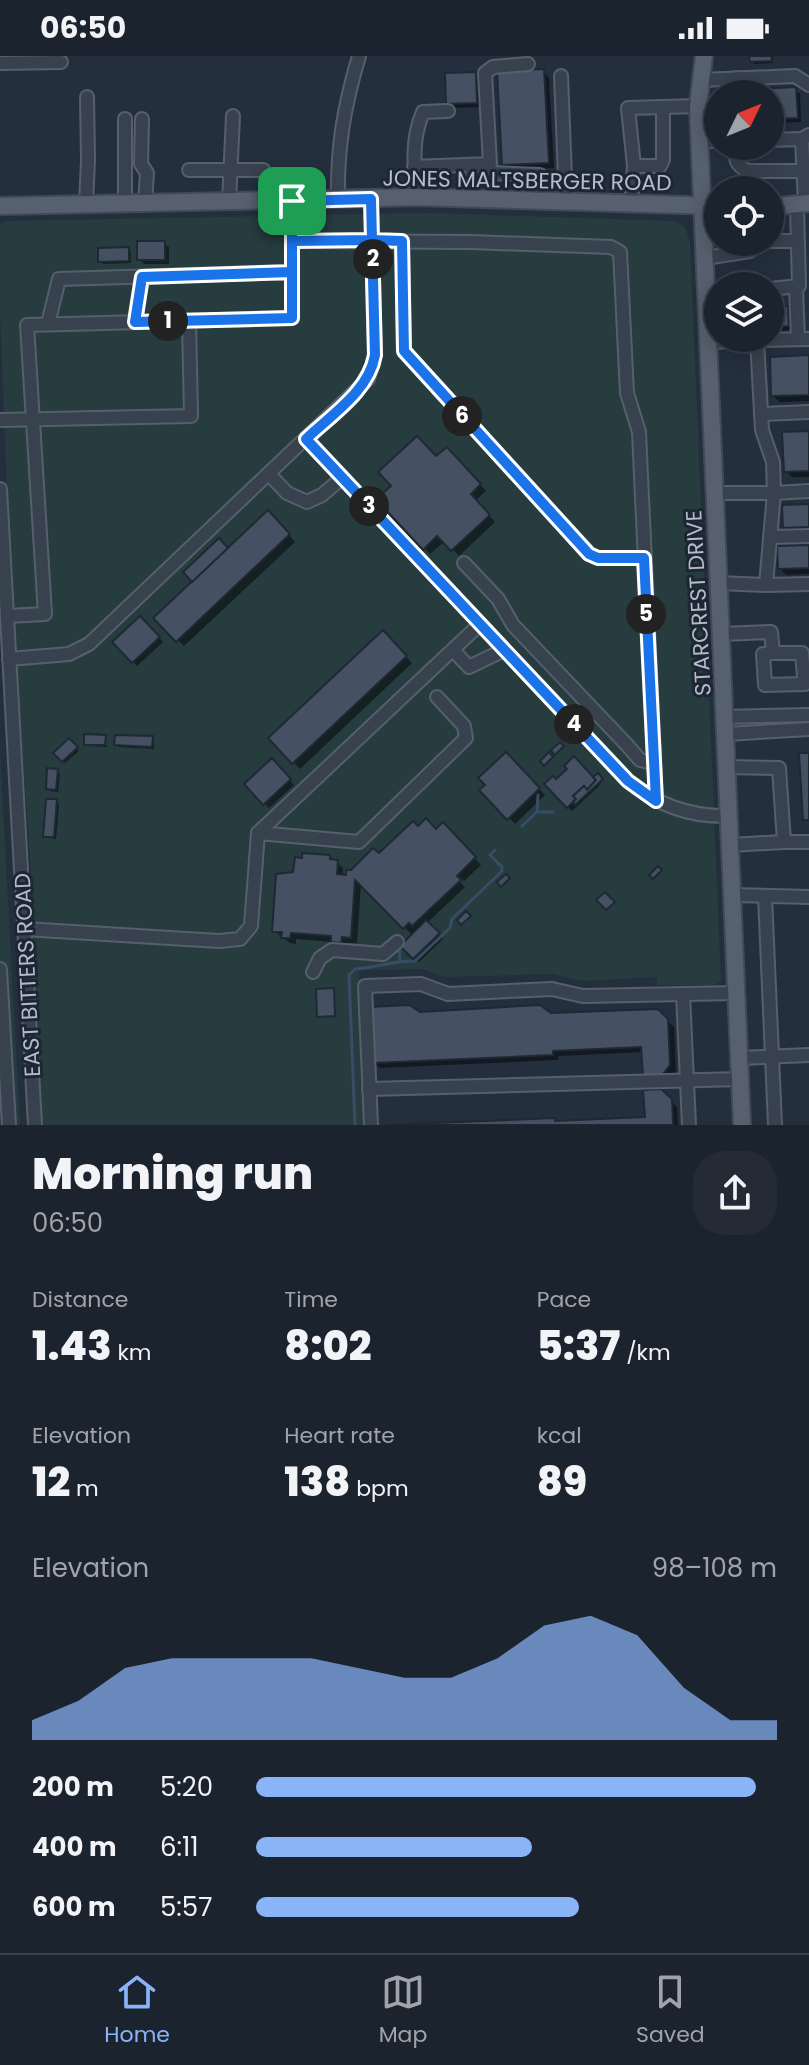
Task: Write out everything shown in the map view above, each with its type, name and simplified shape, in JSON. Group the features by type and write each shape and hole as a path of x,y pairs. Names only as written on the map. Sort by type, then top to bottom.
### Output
{"main road":[{"path":"689,56 701,80"},
{"name":"STARCREST DRIVE","path":"704,56 698,106 699,141 705,176"},
{"name":"JONES MALTSBERGER ROAD","path":"0,206 418,197 704,206"},
{"path":"784,206 804,204"},
{"name":"STARCREST DRIVE","path":"705,258 708,272"},
{"name":"STARCREST DRIVE","path":"709,352 742,1125"}],"street":[{"path":"338,200 341,123 359,56"},
{"path":"0,63 37,59 61,62"},
{"path":"480,200 490,169 485,73 493,67 528,64"},
{"path":"561,76 566,202"},
{"path":"701,80 795,76 809,85"},
{"path":"86,205 87,97"},
{"path":"631,204 634,166 628,108 698,106"},
{"path":"634,166 660,166 663,160 663,107"},
{"path":"418,197 414,167 416,129 423,112 448,111"},
{"path":"229,202 233,116"},
{"path":"125,119 125,204"},
{"path":"142,119 141,164 147,173 145,204"},
{"path":"784,139 806,137 804,204 797,241 799,286 796,287 804,339 784,339"},
{"path":"699,141 704,141"},
{"path":"735,160 739,167 748,171 804,171"},
{"path":"472,165 480,200"},
{"path":"414,167 472,165 540,175 537,201"},
{"path":"189,170 263,170"},
{"path":"6,663 69,654 89,644 361,387 373,367 375,355 371,199"},
{"path":"4,608 45,614 27,325 292,318 292,201"},
{"path":"292,241 372,240 611,247 620,252 627,393 639,432 656,801"},
{"path":"402,241 404,351 589,554 598,558 644,558"},
{"path":"784,241 797,241"},
{"path":"705,258 718,256"},
{"path":"48,324 59,279 292,272"},
{"path":"135,322 142,277"},
{"path":"784,288 796,287"},
{"path":"0,420 191,416 189,321"},
{"path":"758,352 762,430 773,462 774,493 766,585"},
{"path":"761,414 809,412"},
{"path":"306,439 628,781 671,808 729,816"},
{"path":"269,474 287,493 307,502 322,495 342,478"},
{"name":"EAST BITTERS ROAD","path":"0,489 6,663 35,1125"},
{"path":"715,493 809,491"},
{"path":"770,537 809,536"},
{"path":"464,563 498,599 513,625 640,760 653,763"},
{"path":"719,583 809,584"},
{"path":"24,929 219,941 240,939 251,926 258,833 480,624"},
{"path":"721,634 771,632 773,653"},
{"path":"453,650 469,667 504,650"},
{"path":"802,653 807,676 805,684 765,685 763,654 802,653"},
{"path":"258,833 359,842 466,738 464,726 437,697"},
{"path":"725,726 809,715"},
{"path":"725,726 809,729"},
{"path":"727,767 779,768 784,842"},
{"path":"730,845 809,842"},
{"path":"732,895 809,897"},
{"path":"765,896 775,1125"},
{"path":"313,972 320,958 332,950 383,954 397,942"},
{"path":"0,969 9,1125"},
{"path":"371,1125 365,986 421,984 448,994 552,989 583,996 737,993"},
{"path":"683,994 689,1125"},
{"path":"740,1058 809,1055"},
{"path":"369,1089 740,1079"}],"green space":[{"path":"427,213 676,221 685,228 690,242 721,981 715,985 657,985 657,977 582,981 553,974 445,977 422,969 359,970 365,1125 40,1125 33,999 34,913 11,597 0,312 0,226 5,221"},
{"path":"0,751 20,1125 0,1125"}],"building":[{"path":"749,56 771,56 772,61 750,62"},
{"path":"544,69 549,163 502,165 497,71"},
{"path":"476,72 477,103 446,104 445,73"},
{"path":"796,87 798,118 784,118 784,88"},
{"path":"137,241 165,241 165,260 137,260"},
{"path":"129,247 129,261 98,262 98,248"},
{"path":"784,306 788,306 789,326 784,326"},
{"path":"809,355 809,395 771,396 770,357"},
{"path":"809,431 809,471 784,472 782,432"},
{"path":"417,436 436,456 447,447 481,484 471,494 490,515 451,551 437,536 423,550 376,499 391,486 378,472"},
{"path":"809,504 809,527 783,528 782,505"},
{"path":"268,510 290,534 176,642 153,618"},
{"path":"219,538 228,548 192,582 183,572"},
{"path":"809,545 809,568 778,569 777,546"},
{"path":"140,616 160,637 132,663 112,642"},
{"path":"383,630 407,656 292,764 268,738"},
{"path":"84,734 106,735 105,745 84,745"},
{"path":"115,735 153,736 152,747 114,745"},
{"path":"69,738 78,747 62,762 53,753"},
{"path":"560,742 564,746 555,755 551,750"},
{"path":"506,752 540,788 507,820 479,790 485,785 478,778"},
{"path":"549,752 553,757 544,766 540,761"},
{"path":"799,753 809,753 809,820 803,820"},
{"path":"574,756 596,780 587,790 584,786 573,796 576,799 567,808 544,784 567,769 564,766"},
{"path":"272,758 291,779 263,805 244,784"},
{"path":"47,768 58,769 56,790 46,789"},
{"path":"598,773 603,779 575,805 573,796 584,786 587,790"},
{"path":"46,799 57,799 54,837 43,837"},
{"path":"426,818 436,829 443,822 476,857 457,876 461,880 412,926 409,923 403,929 355,880 351,938 342,937 341,943 331,942 331,936 291,933 290,938 281,938 282,932 272,932 276,874 293,872 295,857 302,858 302,853 330,855 330,859 338,860 337,874 346,875 346,870 351,870 373,848 379,853 413,821 418,826"},
{"path":"658,866 662,870 653,879 649,875"},
{"path":"506,874 510,878 501,887 497,882"},
{"path":"605,892 615,902 606,910 596,900"},
{"path":"466,911 471,916 461,925 457,920"},
{"path":"426,920 440,933 413,959 400,946"},
{"path":"334,988 335,1016 317,1017 316,989"},
{"path":"409,1005 420,1012 540,1005 551,1013 658,1009 668,1019 670,1065 662,1075 643,1076 641,1047 553,1051 553,1055 372,1063 369,1007"},
{"path":"661,1089 672,1099 673,1125 387,1125 645,1117 643,1090"}],"waterway":[{"path":"522,826 537,812 538,795"},
{"path":"537,812 553,812"},
{"path":"355,1125 349,975 355,969 415,961 450,928 452,919 502,871 490,855 495,850"},
{"path":"399,945 400,961"}],"route":[{"path":"292,201 292,272 142,277 135,322 292,318 292,272 292,241 372,240 373,367 361,387 306,439 628,781 656,801 644,558 598,558 589,554 404,351 402,241 372,240 371,199 292,201"}]}
